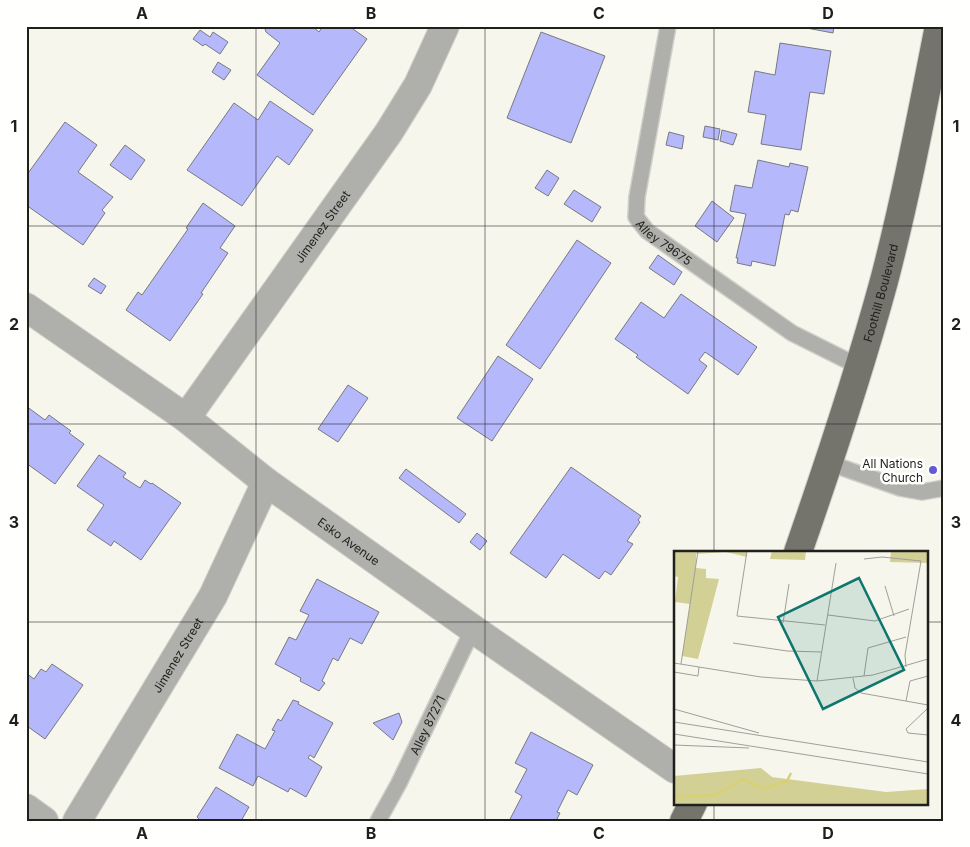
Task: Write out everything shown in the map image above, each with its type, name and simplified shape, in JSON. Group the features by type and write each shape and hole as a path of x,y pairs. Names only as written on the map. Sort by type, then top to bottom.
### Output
{"main road":[{"name":"Foothill Boulevard","path":"798,551 860,367 884,280 906,193 939,26"},
{"path":"684,821 692,804"}],"street":[{"name":"Jimenez Street","path":"186,418 389,132 418,86 445,26"},
{"name":"Esko Avenue","path":"26,307 186,418 266,482 473,630 674,768"},
{"name":"Jimenez Street","path":"76,821 213,596 266,482"},
{"path":"26,808 44,821"}],"lane":[{"name":"Alley 79675","path":"668,26 636,197 636,216 647,231 792,333 860,367"},
{"path":"828,463 900,488 922,492 944,488"},
{"name":"Alley 87271","path":"378,821 473,630"}],"building":[{"path":"264,26 312,26 319,32 323,26 349,26 367,39 313,115 257,75 280,43 266,32"},
{"path":"796,26 834,26 833,33"},
{"path":"200,30 210,37 213,32 228,42 220,54 193,39"},
{"path":"541,32 605,56 571,143 507,118"},
{"path":"780,43 831,51 824,94 810,92 801,150 761,144 766,115 748,112 755,71 775,75"},
{"path":"218,62 231,70 224,80 212,72"},
{"path":"270,101 313,130 289,165 277,156 242,206 187,170 234,103 258,120"},
{"path":"65,122 97,145 78,172 113,197 102,210 105,213 83,245 26,205 26,176"},
{"path":"705,126 720,129 718,140 703,137"},
{"path":"722,130 737,134 733,145 720,141"},
{"path":"669,132 684,136 682,149 666,145"},
{"path":"125,145 145,160 131,180 110,165"},
{"path":"758,160 789,167 790,163 808,167 798,212 791,210 789,215 785,214 775,266 752,261 751,266 737,263 738,258 736,258 746,214 730,211 735,185 752,188"},
{"path":"547,170 559,178 548,196 535,188"},
{"path":"574,190 601,207 592,222 564,204"},
{"path":"712,201 734,218 717,242 695,226"},
{"path":"203,203 235,226 220,248 228,253 201,293 203,294 170,341 126,310 138,292 142,295 188,229 186,228"},
{"path":"577,240 611,263 540,369 506,345"},
{"path":"658,255 682,272 674,285 649,268"},
{"path":"94,278 106,286 101,294 88,286"},
{"path":"681,294 757,347 738,375 705,352 699,360 707,366 688,394 636,357 638,355 615,339 641,302 664,318"},
{"path":"498,356 533,379 492,441 457,418"},
{"path":"348,385 368,398 338,442 318,429"},
{"path":"26,406 45,420 49,415 71,431 69,433 84,444 55,484 26,463"},
{"path":"99,455 126,473 123,477 140,488 145,480 181,503 141,560 114,541 111,546 87,530 104,505 77,486"},
{"path":"571,467 641,516 638,520 640,522 627,541 633,544 611,575 605,571 599,579 563,554 546,578 510,553"},
{"path":"406,469 466,514 459,523 399,478"},
{"path":"477,533 487,541 480,550 470,542"},
{"path":"317,579 379,612 362,644 350,638 338,661 333,658 322,681 325,683 319,691 300,681 301,678 275,664 289,637 296,640 309,615 300,611"},
{"path":"52,664 83,685 45,739 27,726 26,723 26,673 34,679 41,669 46,672"},
{"path":"293,700 333,723 314,758 310,755 308,758 322,767 306,797 290,788 288,792 258,776 253,786 219,768 237,734 265,749 275,731 272,730 278,719 281,721"},
{"path":"399,713 402,722 393,740 373,723"},
{"path":"531,732 593,765 577,795 568,790 557,812 560,813 556,821 509,821 522,796 515,792 527,769 515,763"},
{"path":"216,787 249,807 241,821 201,821 197,817"}],"place":[{"name":"All Nations Church","path":"933,470"}]}
